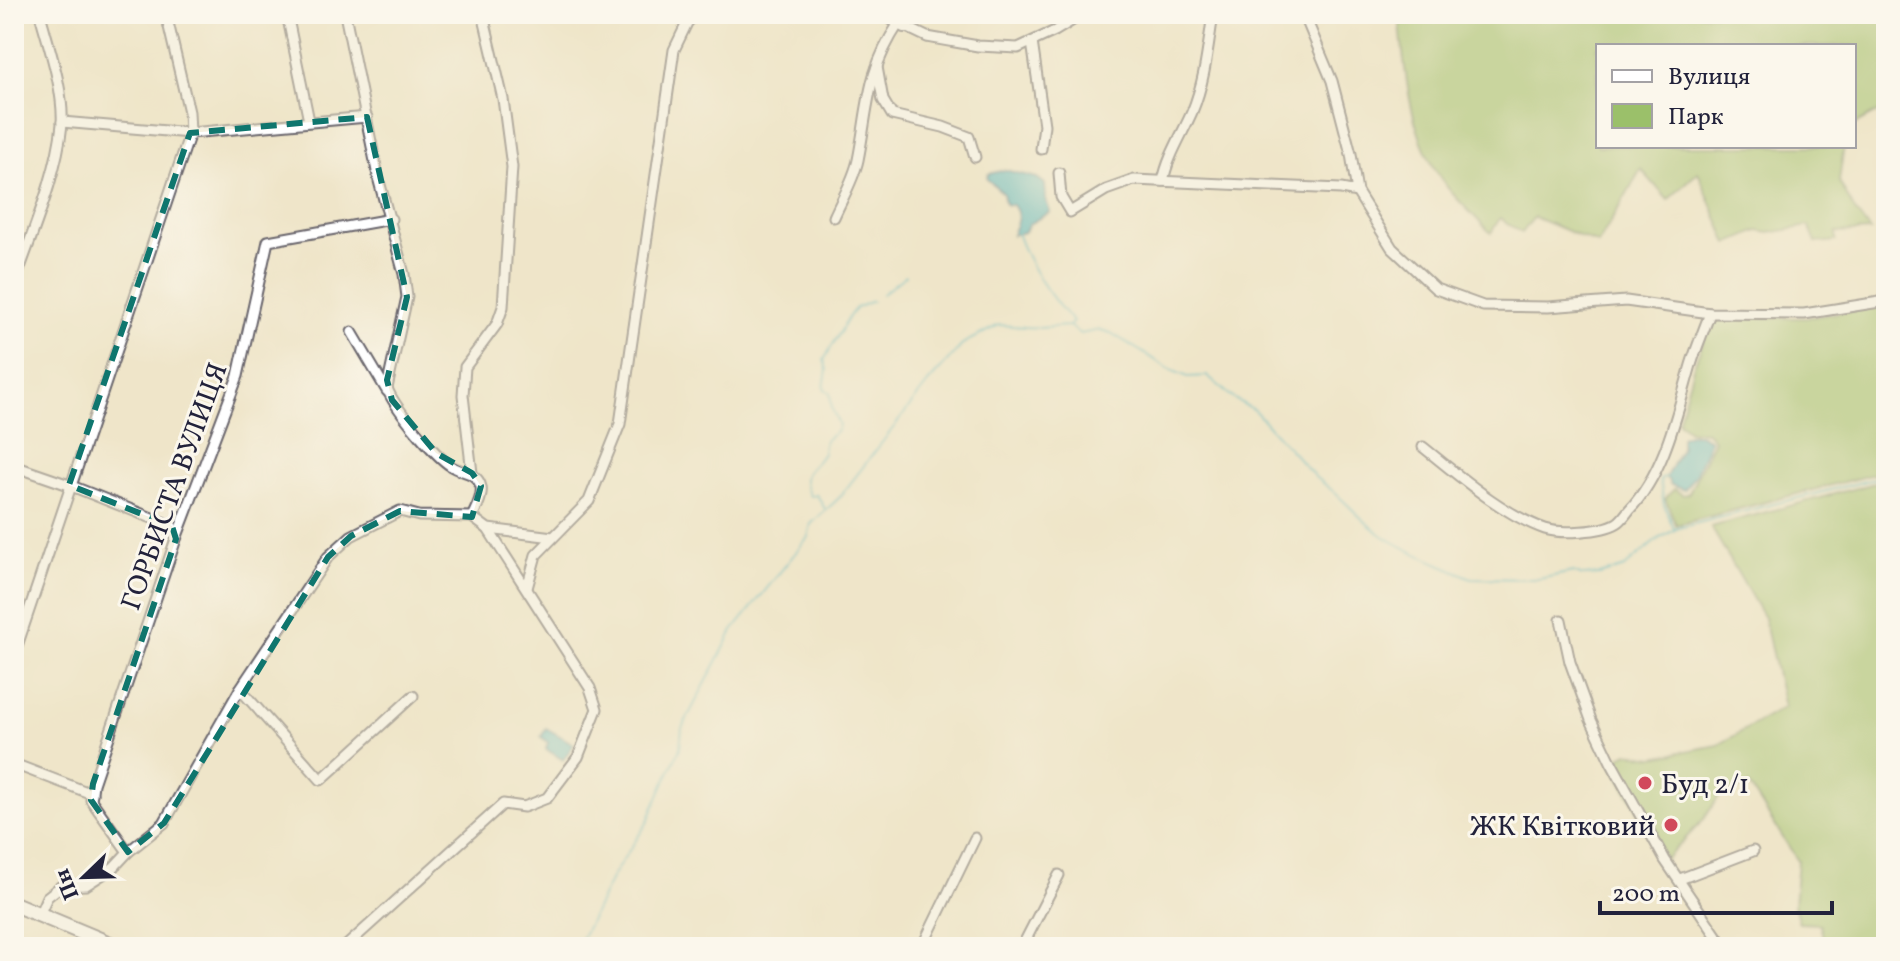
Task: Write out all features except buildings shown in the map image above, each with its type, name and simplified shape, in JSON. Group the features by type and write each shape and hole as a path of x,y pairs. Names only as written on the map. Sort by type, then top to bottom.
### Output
{"main road":[{"path":"14,904 108,945"}],"street":[{"path":"14,285 53,167 62,122 56,75 40,14"},
{"path":"14,655 190,133 189,112 166,14"},
{"path":"287,14 309,121"},
{"path":"345,14 379,181 391,219 407,297 387,380 388,394"},
{"path":"472,517 480,499 481,486 472,473 463,395 465,367 497,324 503,307 512,167 503,99 483,14"},
{"path":"527,588 536,555 589,501 620,424 674,50 695,14"},
{"path":"886,14 927,37 978,46 1018,48 1083,14"},
{"path":"1163,181 1167,162 1192,111 1204,77 1213,14"},
{"path":"1304,14 1332,81 1351,154 1357,192 1392,248 1436,289 1483,306 1548,307 1626,301 1710,313 1804,314 1886,301"},
{"path":"834,217 858,162 877,64 884,46 903,21"},
{"path":"1032,42 1044,125 1041,149"},
{"path":"877,64 883,100 892,115 943,127 969,137 975,157"},
{"path":"62,122 190,133 367,117"},
{"path":"1059,173 1061,197 1070,212 1106,190 1134,180 1357,192"},
{"name":"ГОРБИСТА ВУЛИЦЯ","path":"92,794 176,539 238,376 268,241 391,219"},
{"path":"1423,447 1515,515 1546,529 1565,532 1617,523 1634,505 1658,467 1680,411 1691,364 1710,313"},
{"path":"352,332 388,394 436,453 453,467 472,473"},
{"path":"14,466 172,526 176,539"},
{"path":"39,915 47,897 61,886 86,885 114,867 164,823 240,689 328,557 351,536 400,511 419,516 472,517 488,529 527,588 590,688 597,709 578,757 547,798 524,807 503,804 345,947"},
{"path":"488,529 553,537"},
{"path":"1561,620 1570,662 1597,734 1645,827 1724,947"},
{"path":"240,689 321,780 413,696"},
{"path":"14,764 92,794 91,800 128,852"},
{"path":"922,947 975,838"},
{"path":"1680,879 1753,851"},
{"path":"1022,947 1059,875"}],"highlighted area":[{"path":"367,117 407,297 387,380 392,400 436,453 472,473 481,486 472,517 400,511 351,536 328,557 164,823 128,852 91,800 93,784 176,539 172,526 69,485 190,133"}],"green space":[{"path":"1399,14 1886,14 1886,108 1856,124 1856,44 1596,44 1596,148 1844,148 1839,181 1870,231 1836,233 1836,241 1816,243 1809,226 1769,233 1758,231 1728,244 1698,172 1668,200 1641,169 1598,244 1534,217 1522,233 1500,218 1491,233 1447,187 1424,148 1411,105"},
{"path":"1886,305 1886,471 1676,525 1665,499 1674,489 1683,495 1689,493 1714,440 1707,432 1689,430 1678,422 1694,365 1713,317 1805,318"},
{"path":"1886,480 1886,567 1882,570 1886,582 1886,947 1825,946 1820,924 1799,923 1794,905 1798,861 1749,785 1720,795 1704,819 1665,860 1611,762 1628,753 1654,757 1718,745 1784,707 1764,618 1711,527"}],"water":[{"path":"1005,170 1037,178 1045,184 1050,212 1029,224 1025,232 1012,235 1017,220 1016,209 1013,205 1005,204 1003,193 987,179 988,174"},
{"path":"1699,434 1710,440 1695,475 1684,490 1671,485 1666,477 1681,448 1681,437"},
{"path":"546,728 574,744 563,760 546,749 548,742 541,737"}],"waterway":[{"path":"1017,233 1041,281 1073,322 1070,325"},
{"path":"882,294 906,275"},
{"path":"825,509 817,495 810,496 805,481 808,471 823,453 825,440 837,431 839,425 832,409 830,393 824,388 827,370 824,360 850,315 856,308 872,301"},
{"path":"577,947 613,875 647,823 680,748 682,728 733,631 808,537 811,524 839,498 928,383 964,343 999,325 1039,328 1069,326 1080,334 1100,330 1111,333 1171,370 1188,377 1208,376 1234,399 1254,410 1316,478 1382,535 1471,578 1539,579 1573,572 1583,576 1600,575 1625,567 1658,539 1678,528 1886,476"},
{"path":"1666,477 1660,480 1664,505 1674,529"}],"place":[{"name":"Буд 2/1","path":"1645,783"},
{"name":"ЖК Квітковий","path":"1671,825"}]}
